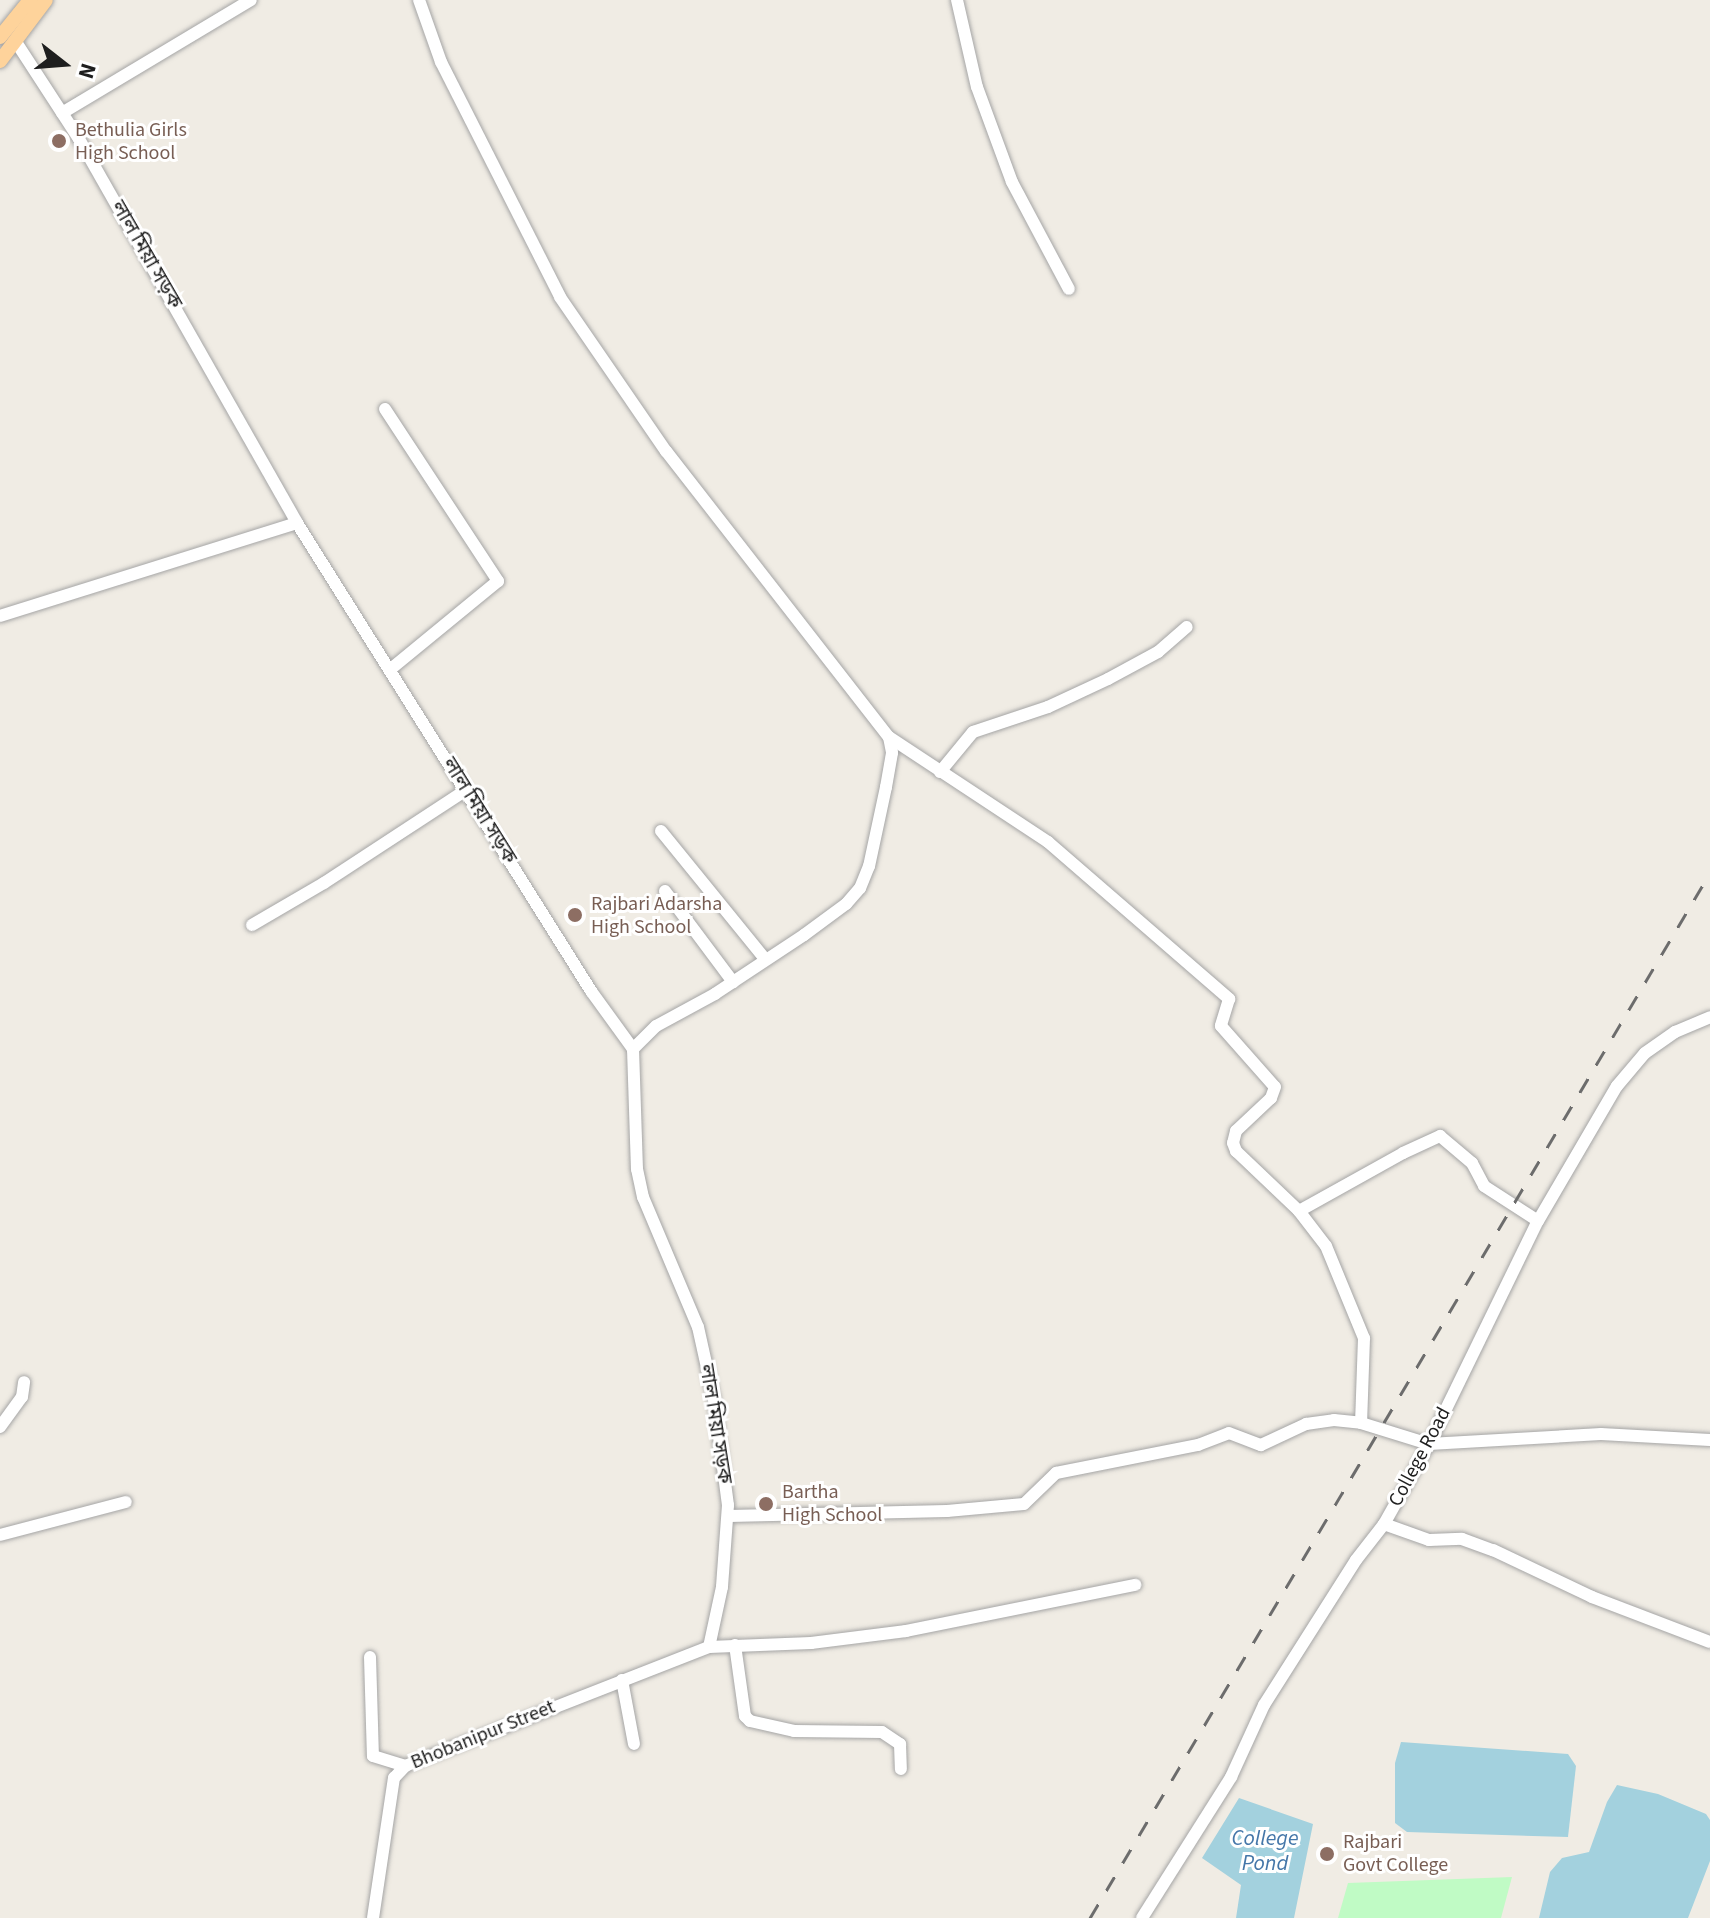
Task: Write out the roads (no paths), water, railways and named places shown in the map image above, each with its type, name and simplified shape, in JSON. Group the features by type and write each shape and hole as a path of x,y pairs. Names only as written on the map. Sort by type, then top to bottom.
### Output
{"main road":[{"path":"0,37 30,0"},
{"path":"0,61 46,0"}],"street":[{"path":"62,113 251,0"},
{"path":"419,0 441,62 560,297 666,451 889,737 1048,842 1224,992 1229,1005 1220,1020 1221,1026 1275,1087 1271,1098 1236,1131 1233,1143 1236,1151 1299,1211 1326,1246 1364,1338 1361,1423"},
{"path":"957,0 977,87 1012,182 1069,289"},
{"name":"লাল মিয়া সড়ক","path":"16,42 167,290 297,523 591,991 633,1049 637,1169 643,1197 698,1327 714,1399 729,1516 722,1587 709,1647"},
{"path":"385,409 498,581 391,669"},
{"path":"0,616 297,523"},
{"path":"940,772 973,732 1048,707 1108,679 1158,652 1187,627"},
{"path":"633,1049 656,1026 733,982 846,904 860,888 869,866 886,787 892,753 889,737"},
{"path":"252,925 324,883 466,790"},
{"path":"661,831 765,959"},
{"path":"665,891 733,982"},
{"name":"College Road","path":"1142,1918 1231,1777 1264,1705 1356,1560 1384,1524 1429,1444 1538,1221 1617,1086 1645,1053 1675,1032 1710,1017"},
{"path":"1299,1211 1440,1136 1472,1163 1484,1186 1538,1221"},
{"path":"0,1427 22,1397 24,1382"},
{"path":"729,1516 947,1511 1024,1504 1056,1473 1198,1445 1229,1433 1261,1445 1306,1424 1334,1420 1361,1423 1429,1444 1601,1434 1710,1440"},
{"path":"0,1535 126,1502"},
{"path":"1384,1524 1429,1540 1462,1539 1493,1550 1592,1597 1710,1642"},
{"name":"Bhobanipur Street","path":"373,1918 394,1778 405,1766 709,1647 811,1643 906,1631 1135,1585"},
{"path":"735,1645 745,1716 750,1721 794,1731 882,1732 900,1744 901,1769"},
{"path":"370,1657 373,1756 405,1766"},
{"path":"622,1680 634,1744"}],"water":[{"path":"1401,1742 1568,1754 1576,1766 1568,1837 1407,1832 1395,1823 1395,1763"},
{"path":"1617,1785 1658,1794 1706,1814 1710,1820 1710,1861 1688,1918 1539,1918 1550,1872 1562,1858 1589,1852 1607,1802"},
{"name":"College Pond","path":"1239,1798 1313,1824 1294,1918 1236,1918 1241,1885 1202,1858"}],"railway":[{"path":"1090,1918 1710,873"}],"place":[{"name":"Bethulia Girls High School","path":"59,141"},
{"name":"Rajbari Adarsha High School","path":"575,915"},
{"name":"Bartha High School","path":"766,1504"},
{"name":"Rajbari Govt College","path":"1327,1854"}]}
